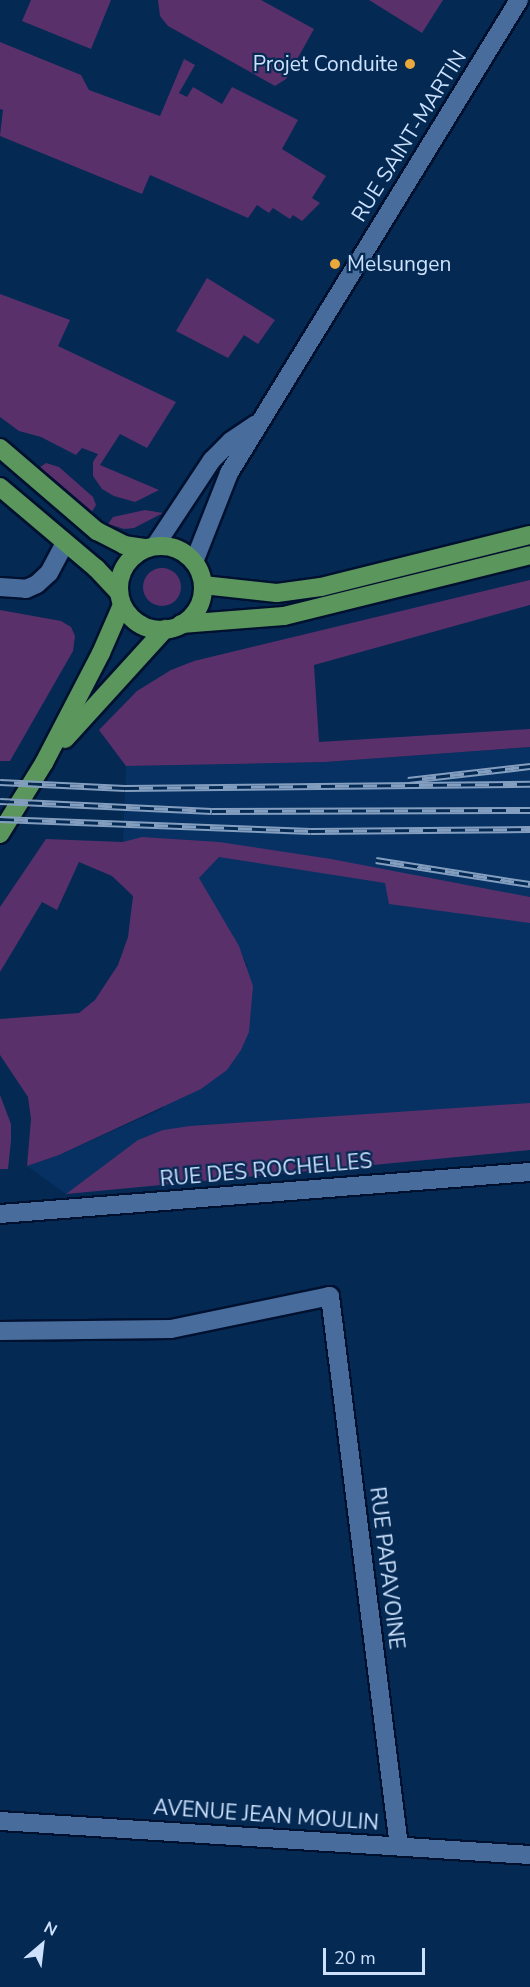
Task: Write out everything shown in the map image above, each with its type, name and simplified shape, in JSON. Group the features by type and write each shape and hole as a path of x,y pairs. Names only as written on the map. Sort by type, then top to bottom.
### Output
{"main road":[{"path":"0,448 97,531 124,545 181,551 194,562 203,585 199,606 173,627 44,763"},
{"path":"0,487 96,568 138,623 148,628 284,616 530,555"},
{"path":"203,585 277,593 321,587 530,535"},
{"path":"0,834 44,763 101,653 121,599 120,581 127,563 151,547"}],"street":[{"name":"RUE SAINT-MARTIN","path":"194,562 221,488 519,0"},
{"name":"RUE SAINT-MARTIN","path":"151,547 212,460 231,441 262,418"},
{"path":"0,587 26,589 37,584 49,573 65,543"},
{"name":"RUE DES ROCHELLES","path":"2,1213 530,1172"},
{"name":"RUE PAPAVOINE","path":"0,1331 171,1329 330,1296 399,1846"},
{"name":"AVENUE JEAN MOULIN","path":"0,1821 530,1855"}],"shaded area":[{"path":"31,0 111,0 91,49 22,21"},
{"path":"158,0 261,0 314,29 286,79 275,86 168,26 160,16"},
{"path":"369,0 443,0 422,33"},
{"path":"0,42 81,75 89,90 160,116 184,59 195,65 179,93 187,97 193,87 222,104 232,87 298,120 282,149 326,176 312,198 320,203 302,221 293,215 290,219 273,208 269,213 257,205 248,218 150,175 142,194 0,136 3,110 0,109"},
{"path":"207,278 275,320 258,344 244,335 228,358 176,331"},
{"path":"0,294 70,320 58,346 176,402 147,448 120,434 100,465 159,490 135,502 114,496 102,489 93,476 93,462 98,454 82,448 76,455 41,437 19,431 0,417"},
{"path":"46,463 59,467 93,497 96,505 90,515 36,470"},
{"path":"145,510 163,513 134,528 124,529 108,524 113,517"},
{"path":"162,568 169,569 175,574 180,580 180,594 175,600 169,605 162,606 155,605 149,600 144,594 143,587 144,580 149,574 155,569"},
{"path":"530,580 530,605 314,665 319,742 530,729 530,747 325,762 126,766 99,730 137,691 171,670 194,661"},
{"path":"0,610 61,621 71,627 75,636 73,651 10,761 0,761"},
{"path":"530,747 530,1150 66,1194 27,1166 59,1155 162,1109 248,966 199,878 123,842 126,766 325,762"},
{"path":"142,837 219,842 331,859 530,897 530,923 389,904 385,883 219,857 199,878 239,946 253,986 249,1032 241,1050 227,1070 201,1089 59,1155 27,1166 31,1119 28,1097 0,1055 0,1019 79,1013 95,1000 118,965 128,937 133,896 112,876 79,862 57,910 42,902 0,972 0,907 46,839 123,842"},
{"path":"0,1095 11,1124 8,1169 0,1169"},
{"path":"530,1103 530,1150 66,1194 138,1140 163,1130 190,1126"}],"railway":[{"path":"408,780 530,766"},
{"path":"0,782 125,788 530,784"},
{"path":"0,801 212,811 530,810"},
{"path":"0,819 311,831 530,829"},
{"path":"376,860 530,884"}],"place":[{"name":"Projet Conduite","path":"410,64"},
{"name":"Melsungen","path":"335,264"}]}
